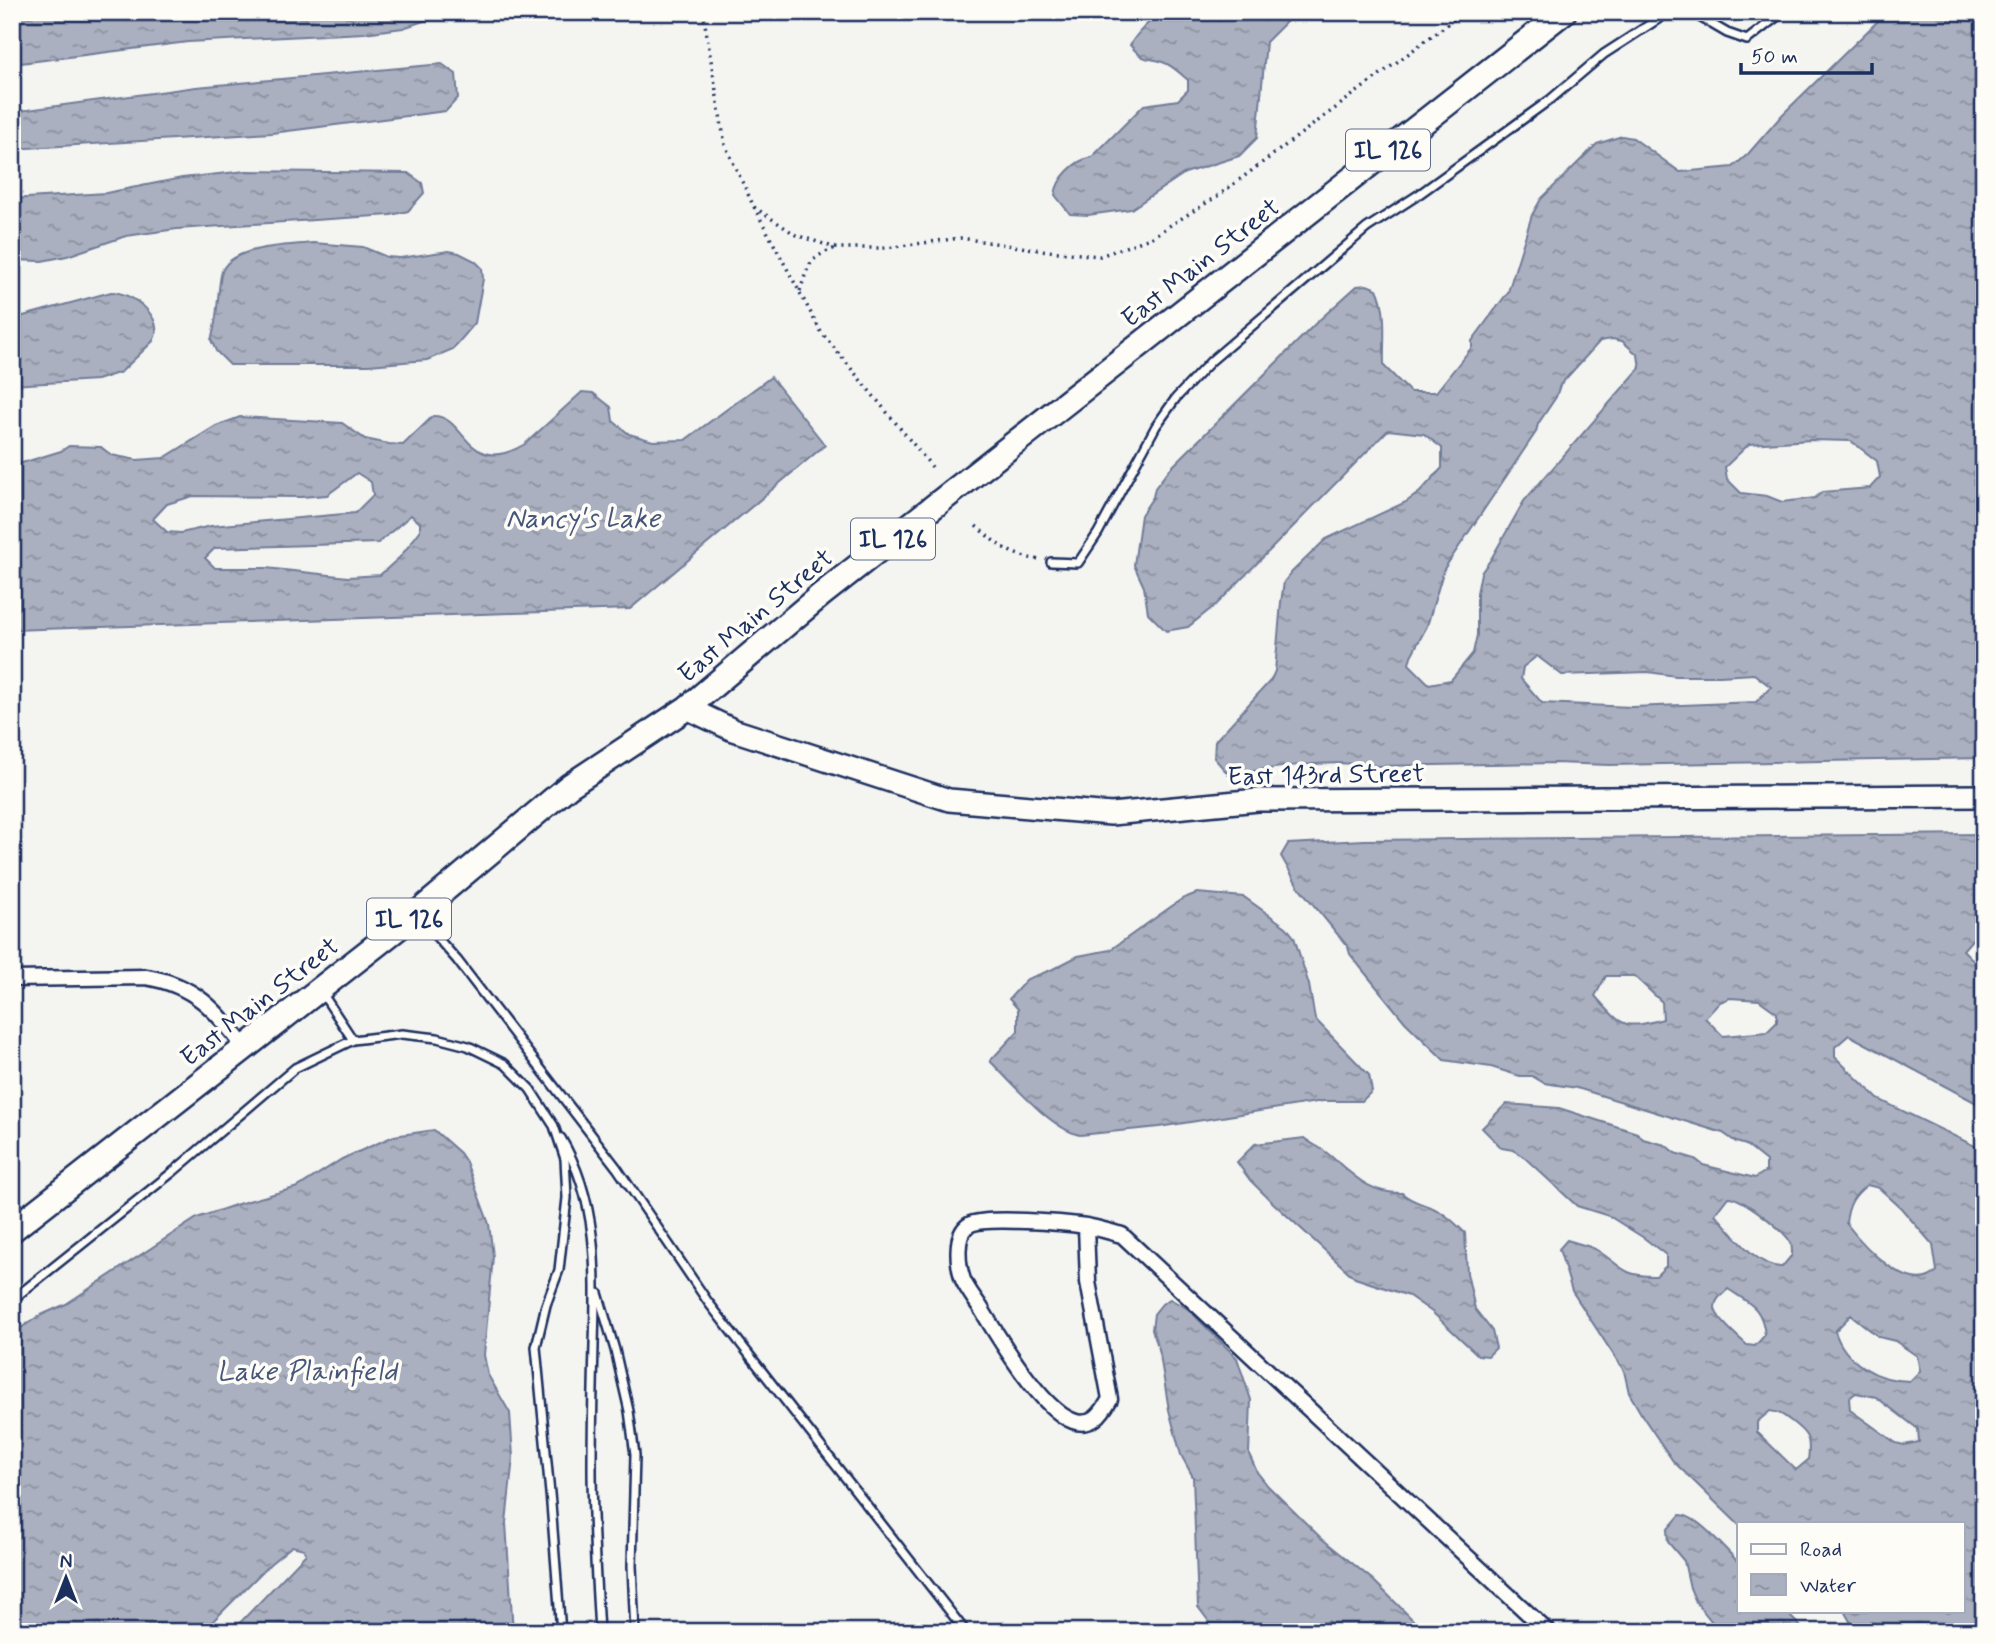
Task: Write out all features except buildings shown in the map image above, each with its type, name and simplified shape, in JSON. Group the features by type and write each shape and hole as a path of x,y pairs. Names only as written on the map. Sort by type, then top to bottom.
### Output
{"main road":[{"name":"East Main Street","path":"12,1230 416,914 569,786 687,708 821,595 1564,12"}],"street":[{"name":"East 143rd Street","path":"687,708 733,730 949,800 1111,814 1258,800 1984,796"},
{"path":"12,979 146,976 165,980 183,986 201,999 222,1017 245,1048"},
{"path":"1086,1226 1088,1283 1110,1399 1101,1414 1090,1422 1075,1422 1055,1410 1010,1357 962,1279 959,1249 961,1233 970,1224 988,1220 1086,1226 1122,1235 1548,1632"}],"lane":[{"path":"1051,562 1078,563 1098,533 1156,426 1176,398 1211,361 1367,228 1418,195 1551,99 1604,54 1668,12"},
{"path":"1691,12 1727,33 1747,40 1783,12"},
{"path":"416,914 457,960 617,1168 708,1302 966,1632"},
{"path":"319,989 353,1040"},
{"path":"12,1300 174,1171 295,1068 353,1040 402,1034 437,1038 468,1046 505,1064 530,1089 570,1155 584,1188 594,1240 596,1286 592,1470 599,1632"},
{"path":"554,1126 565,1159 567,1198 559,1270 546,1305 536,1347 561,1632"},
{"path":"596,1286 615,1350 629,1411 635,1455 632,1566 635,1632"}],"path":[{"path":"703,12 725,145 754,207 821,332 932,467"},
{"path":"754,207 796,235 836,248 886,248 960,238 1100,256 1150,238 1219,195 1464,12"},
{"path":"800,291 808,267 817,255 836,248"},
{"path":"976,526 1001,548 1023,557 1051,562"}],"water":[{"path":"61,12 443,12 439,16 403,28 364,33 188,42 12,64 12,17"},
{"path":"1165,12 1377,12 1338,18 1293,15 1266,42 1257,138 1239,156 1185,173 1131,209 1088,215 1070,214 1055,195 1059,182 1068,171 1079,162 1092,157 1144,105 1178,100 1188,90 1188,80 1174,68 1144,58 1130,45 1145,26"},
{"path":"1887,12 1984,12 1984,758 1609,765 1555,763 1376,766 1340,763 1229,775 1214,758 1215,741 1271,680 1275,671 1284,582 1326,539 1406,502 1420,492 1442,468 1442,448 1424,434 1388,430 1218,603 1188,627 1166,631 1148,613 1144,587 1134,565 1141,515 1153,497 1155,488 1169,470 1316,323 1357,286 1367,285 1377,289 1384,317 1384,366 1410,392 1436,392 1472,347 1472,341 1508,292 1532,215 1541,199 1597,144 1622,136 1633,138 1680,172 1733,167","holes":["1600,341 1622,341 1638,355 1640,368 1524,501 1481,573 1477,593 1477,635 1473,653 1451,680 1429,684 1409,664 1427,626 1444,569 1536,432 1560,385","1811,440 1851,441 1877,461 1880,477 1870,488 1822,492 1815,498 1782,502 1767,496 1741,493 1727,479 1725,467 1749,444","1537,656 1562,675 1648,672 1676,676 1754,674 1771,687 1756,702 1632,707 1542,703 1521,679 1523,667"]},
{"path":"442,64 456,74 458,98 446,111 272,133 12,149 12,112 196,87"},
{"path":"246,171 408,173 422,183 424,193 408,211 391,215 177,229 126,236 67,256 42,261 12,260 12,199 106,193 182,178"},
{"path":"313,243 363,247 387,257 400,258 449,251 459,253 482,268 483,279 475,323 453,349 427,360 369,365 230,365 216,351 211,340 221,275 226,265 246,252"},
{"path":"111,292 128,296 145,308 151,315 156,332 153,341 121,372 97,380 12,385 12,319"},
{"name":"Nancy's Lake","path":"771,377 825,445 630,609 12,630 12,466 69,446 101,447 111,455 137,460 164,458 216,426 240,417 342,423 365,439 403,445 433,416 444,418 478,450 490,454 505,453 525,444 582,392 593,393 611,407 613,421 629,434 653,441 685,440","holes":["357,473 371,482 373,495 355,513 211,526 181,533 167,532 153,519 167,504 193,496 327,495","411,515 420,523 420,531 400,557 380,575 348,577 266,568 215,568 205,558 215,548 378,543"]},
{"path":"1984,834 1984,934 1977,934 1963,950 1984,971 1984,1107 1849,1035 1835,1047 1835,1057 1878,1099 1977,1147 1984,1155 1984,1632 1851,1632 1851,1623 1845,1612 1965,1612 1965,1522 1737,1523 1673,1461 1629,1393 1624,1371 1572,1291 1559,1249 1567,1240 1585,1245 1628,1272 1644,1276 1656,1276 1666,1266 1666,1255 1609,1216 1577,1206 1525,1158 1513,1150 1502,1148 1482,1128 1506,1104 1559,1108 1637,1133 1643,1139 1665,1145 1675,1153 1695,1159 1703,1165 1755,1178 1766,1171 1766,1161 1746,1145 1723,1133 1577,1088 1544,1083 1532,1076 1520,1076 1491,1067 1444,1060 1405,1022 1298,886 1281,856 1288,844 1364,840","holes":["1606,976 1634,976 1662,1002 1663,1019 1639,1024 1624,1023 1595,996","1730,998 1759,1000 1777,1013 1777,1022 1767,1032 1723,1036 1705,1018 1720,1002","1867,1185 1879,1188 1901,1208 1933,1245 1937,1271 1926,1278 1901,1274 1875,1255 1846,1223 1852,1201","1728,1197 1743,1202 1787,1237 1791,1243 1792,1255 1782,1267 1763,1262 1745,1248 1715,1214","1728,1289 1754,1307 1761,1318 1765,1335 1755,1346 1747,1345 1718,1316 1715,1304","1851,1315 1879,1337 1895,1341 1917,1356 1920,1371 1910,1381 1886,1378 1864,1368 1846,1352 1835,1331","1856,1393 1876,1397 1918,1429 1919,1442 1904,1445 1896,1443 1850,1410 1849,1398","1770,1411 1781,1414 1805,1433 1809,1446 1808,1460 1796,1470 1757,1432 1757,1422"]},
{"path":"1197,893 1244,897 1286,927 1294,937 1309,985 1315,1019 1369,1075 1372,1091 1362,1101 1323,1101 1159,1127 1080,1135 1069,1131 1032,1104 990,1061 1018,1031 1018,1009 1009,999 1027,979 1078,956 1110,950 1182,899"},
{"name":"Lake Plainfield","path":"434,1130 460,1153 466,1162 489,1224 493,1256 484,1355 488,1375 510,1413 513,1457 506,1523 513,1632 231,1632 306,1554 304,1549 292,1546 270,1564 202,1632 12,1632 12,1334 39,1316 66,1304 197,1218 298,1187 342,1159 394,1136"},
{"path":"1304,1138 1369,1186 1402,1193 1433,1208 1465,1233 1467,1273 1475,1309 1492,1331 1496,1348 1488,1356 1478,1355 1432,1312 1409,1296 1355,1278 1270,1200 1237,1162 1255,1144"},
{"path":"1170,1299 1188,1309 1237,1358 1251,1400 1249,1454 1257,1472 1321,1538 1373,1580 1425,1632 1342,1632 1328,1621 1320,1632 1217,1632 1198,1607 1193,1477 1181,1455 1169,1410 1159,1349 1152,1330 1154,1314"},
{"path":"1680,1515 1687,1517 1703,1527 1737,1561 1737,1612 1786,1612 1806,1632 1720,1632 1696,1602 1684,1561 1668,1542 1667,1530"}]}
